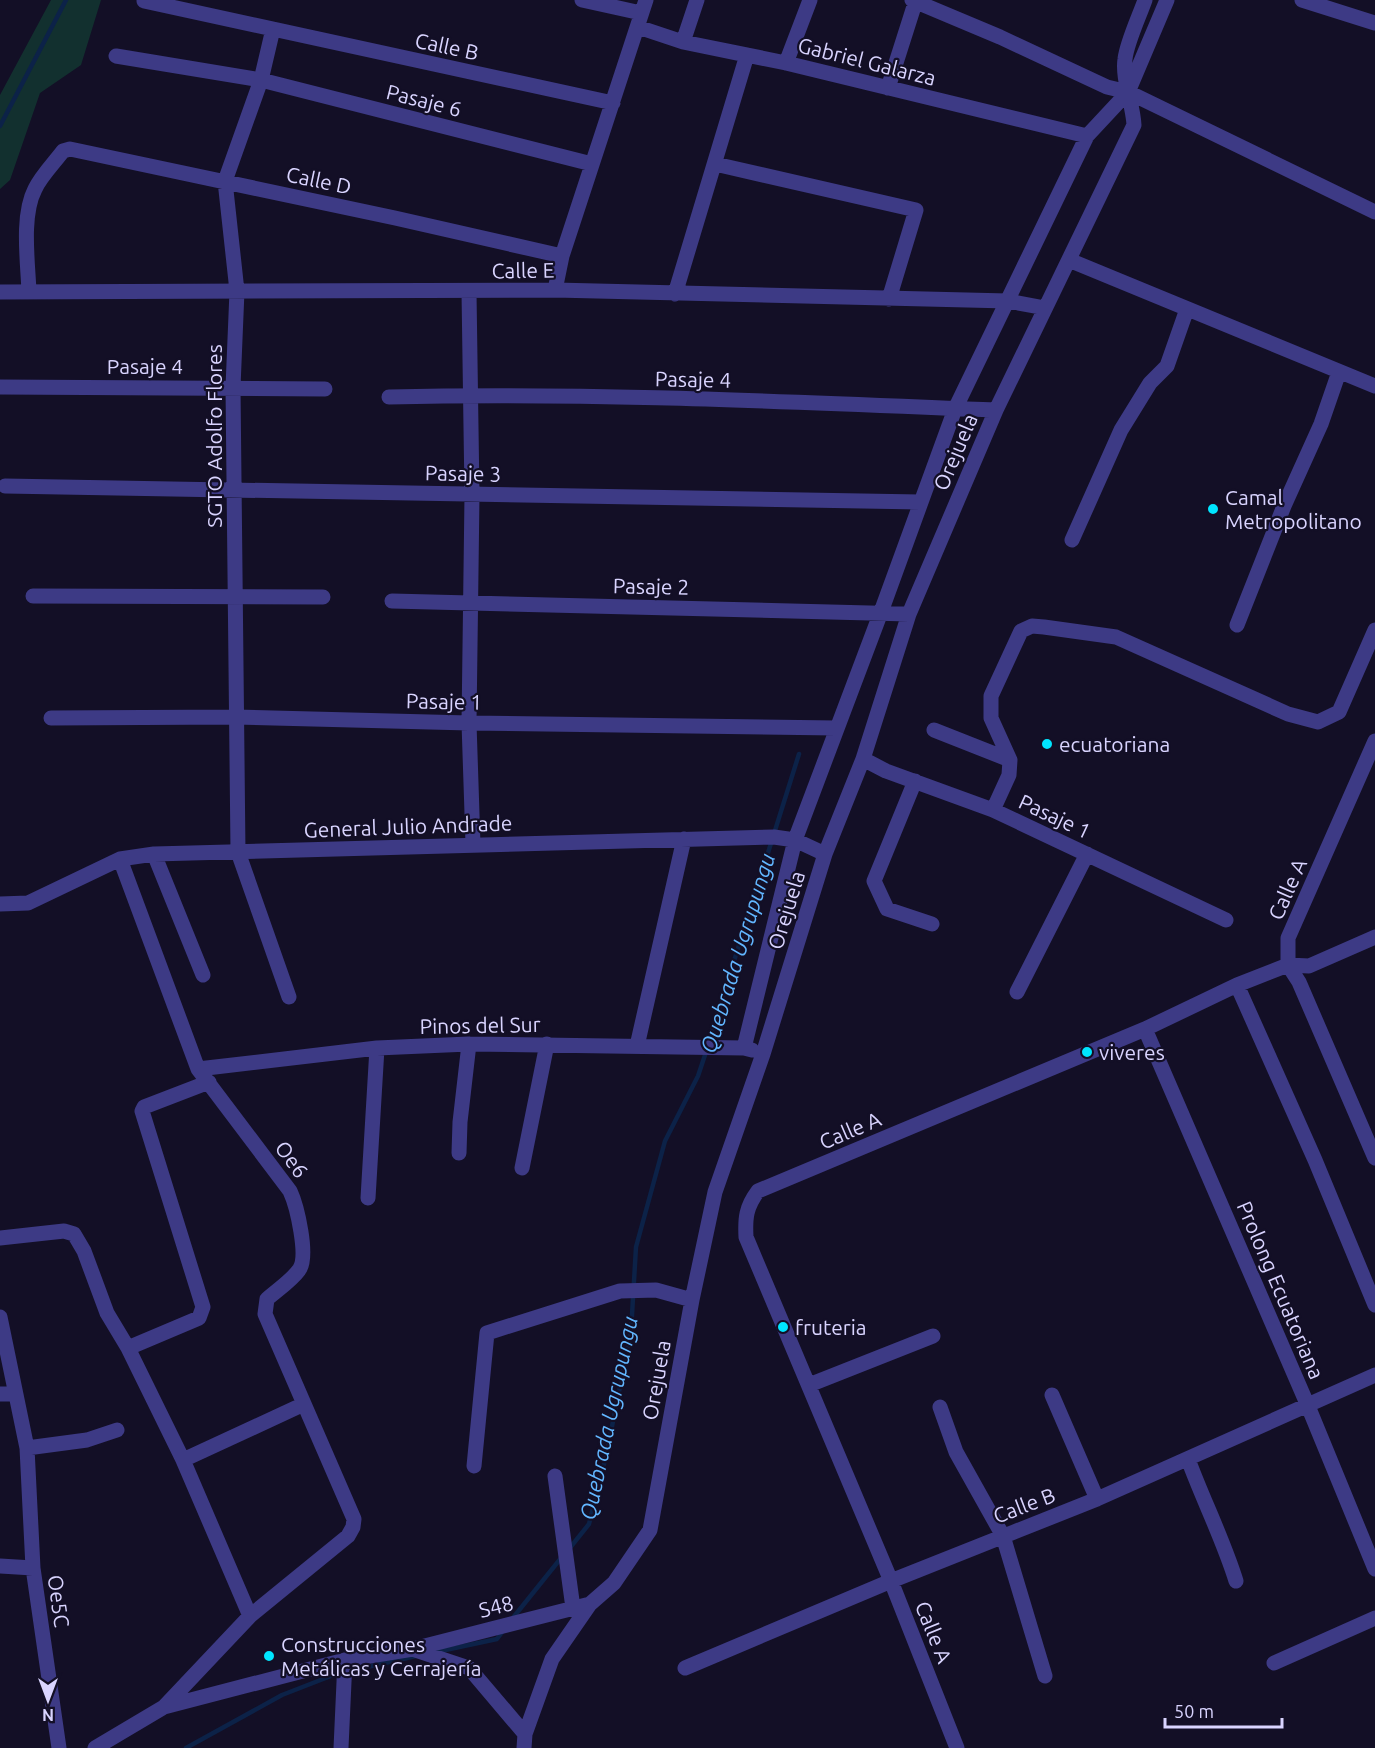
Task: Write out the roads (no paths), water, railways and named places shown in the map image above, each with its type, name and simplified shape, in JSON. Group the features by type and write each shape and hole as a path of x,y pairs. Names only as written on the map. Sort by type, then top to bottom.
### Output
{"street":[{"name":"Gabriel Galarza","path":"582,0 642,13 683,42 786,63 1087,136"},
{"path":"683,42 698,0"},
{"path":"786,63 810,0"},
{"path":"888,88 915,0 1107,87 1128,92 1375,212"},
{"name":"Orejuela","path":"525,1741 552,1659 590,1604 614,1583 650,1530 692,1300 715,1192 763,1054 825,854 863,759 909,614 996,410 1134,125 1125,60 1145,0"},
{"path":"744,1048 795,840 955,409 1087,136 1128,92 1167,0"},
{"path":"1302,0 1375,23"},
{"name":"Calle B","path":"144,1 613,103"},
{"path":"555,291 562,256 642,13"},
{"name":"SGTO Adolfo Flores","path":"273,29 261,81 225,181 237,291 233,387 233,489 238,852 289,997"},
{"path":"675,294 747,55"},
{"name":"Pasaje 6","path":"116,56 261,81 592,164"},
{"name":"Calle D","path":"29,292 27,230 34,190 44,175 67,150 225,181 562,256"},
{"path":"715,164 916,210 890,299"},
{"path":"1069,260 1375,386"},
{"name":"Calle E","path":"0,292 555,291 1008,301 1045,308"},
{"path":"469,292 472,495 469,723 473,844"},
{"path":"1072,540 1121,430 1150,383 1167,366 1187,309"},
{"path":"1237,625 1284,506 1321,424 1339,372"},
{"name":"Pasaje 4","path":"0,387 325,389"},
{"name":"Pasaje 4","path":"389,397 470,395 996,410"},
{"name":"Pasaje 3","path":"5,486 920,502"},
{"path":"33,596 323,597"},
{"name":"Pasaje 2","path":"392,601 909,614"},
{"path":"993,810 1009,775 1010,760 991,718 991,696 1021,631 1032,626 1116,637 1288,714 1318,722 1339,712 1375,630"},
{"name":"Pasaje 1","path":"51,718 236,717 836,728"},
{"path":"934,730 1010,760"},
{"name":"Calle A","path":"957,1748 891,1581 746,1237 745,1216 750,1202 758,1191 1145,1029 1238,985 1288,965 1288,938 1375,741"},
{"name":"Pasaje 1","path":"863,759 886,771 993,810 1226,920"},
{"path":"915,781 874,881 887,909 932,924"},
{"name":"General Julio Andrade","path":"0,904 28,903 120,859 154,854 774,837 795,840 825,854"},
{"path":"637,1046 684,839"},
{"path":"154,854 203,975"},
{"path":"1017,992 1087,854"},
{"name":"Oe6","path":"120,859 198,1069 291,1191 295,1202 303,1253 302,1263 299,1270 267,1299 265,1314 354,1519 348,1536 250,1616"},
{"path":"1288,965 1309,966 1375,937"},
{"path":"1288,965 1299,982 1375,1158"},
{"path":"1238,985 1315,1160 1375,1305"},
{"name":"Prolong Ecuatoriana","path":"1145,1029 1308,1406 1375,1569"},
{"path":"459,1153 460,1122 469,1044"},
{"name":"Pinos del Sur","path":"198,1069 376,1048 469,1044 744,1048 763,1054"},
{"path":"522,1168 548,1044"},
{"path":"368,1198 376,1048"},
{"path":"128,1348 199,1318 202,1313 203,1307 142,1111 144,1107 209,1082"},
{"path":"0,1238 64,1231 74,1234 84,1251 107,1313 128,1348 183,1460 250,1616 164,1707 95,1748"},
{"path":"474,1466 487,1333 620,1291 656,1290 692,1300"},
{"name":"Oe5C","path":"0,1317 27,1448 33,1568 59,1748"},
{"path":"809,1385 933,1336"},
{"name":"Calle B","path":"685,1668 891,1581 1097,1499 1375,1375"},
{"path":"0,1394 16,1394"},
{"path":"1052,1395 1097,1499"},
{"path":"183,1460 304,1404"},
{"path":"940,1407 956,1452 1003,1536 1045,1676"},
{"path":"27,1448 87,1440 117,1430"},
{"path":"1188,1459 1236,1581"},
{"path":"555,1476 573,1608"},
{"path":"0,1566 33,1568"},
{"name":"S48","path":"164,1707 345,1660 413,1649 590,1604"},
{"path":"1274,1664 1375,1618"},
{"path":"413,1649 468,1668 525,1741"},
{"path":"340,1748 345,1660"}],"waterway":[{"path":"0,126 66,0"},
{"name":"Quebrada Ugrupungu","path":"708,1044 799,754"},
{"name":"Quebrada Ugrupungu","path":"569,1549 589,1524 606,1456 631,1332 636,1247 665,1141 698,1076 706,1052"},
{"name":"Quebrada Ugrupungu","path":"512,1619 561,1558"},
{"name":"Quebrada Ugrupungu","path":"436,1652 497,1639 503,1631"},
{"name":"Quebrada Ugrupungu","path":"186,1748 282,1695 336,1674 416,1656"}],"place":[{"name":"Camal Metropolitano","path":"1213,509"},
{"name":"ecuatoriana","path":"1047,744"},
{"name":"viveres","path":"1087,1052"},
{"name":"fruteria","path":"783,1327"},
{"name":"Construcciones Metálicas y Cerrajería","path":"269,1656"}]}
